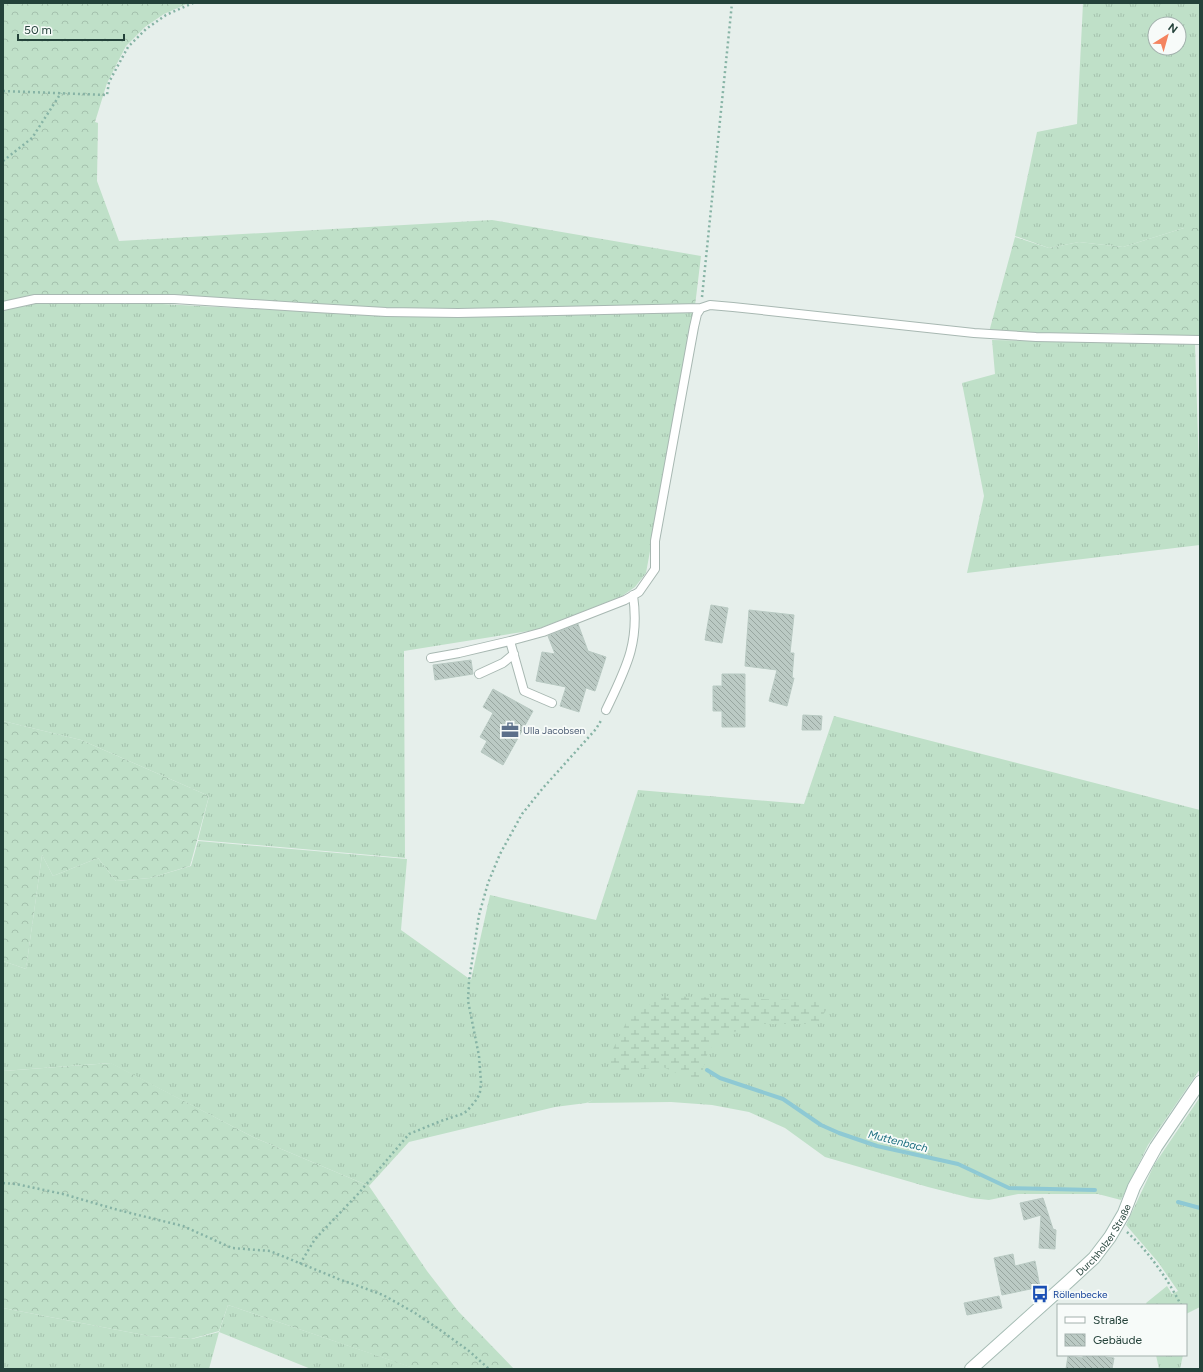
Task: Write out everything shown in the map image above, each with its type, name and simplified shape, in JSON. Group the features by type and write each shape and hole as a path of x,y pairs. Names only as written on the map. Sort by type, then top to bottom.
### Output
{"main road":[{"name":"Durchholzer Straße","path":"971,1369 1094,1258 1118,1224 1134,1187 1156,1147 1200,1082"}],"lane":[{"path":"3,306 35,299 174,299 386,312 458,313 701,308 710,305 974,333 1036,337 1200,340"},
{"path":"431,658 459,653 543,632 625,600 639,592 655,568 655,541 661,507 694,327 697,314 701,308"},
{"path":"606,710 623,673 634,641 636,612 633,596"},
{"path":"510,641 524,691 552,703"},
{"path":"479,674 503,663 514,654"}],"path":[{"path":"3,91 107,95 109,82 128,47 146,29 166,16 193,3"},
{"path":"701,308 732,3"},
{"path":"3,161 32,138 61,93"},
{"path":"300,1264 315,1239 358,1194 409,1134 462,1114 472,1106 477,1099 480,1092 481,1082 480,1062 468,1001 469,981 479,915 488,883 500,854 522,814 543,788 596,729 606,710"},
{"path":"3,1183 16,1184 63,1194 118,1210 183,1226 232,1248 270,1251 300,1264 383,1295 415,1313 443,1332 469,1351 489,1369"},
{"path":"1118,1224 1132,1236 1156,1265 1170,1284 1180,1304"}],"green space":[{"path":"3,3 189,3 164,14 145,27 126,46 107,83 95,122 98,123 97,181 119,241 492,220 701,256 695,306 562,309 388,309 229,300 3,302"},
{"path":"1083,3 1200,3 1200,228 1184,228 1123,247 1079,242 1049,248 1015,236 1037,132 1077,124"},
{"path":"1184,228 1200,228 1200,337 1118,333 1034,334 989,332 1015,237 1049,248 1079,242 1123,247"},
{"path":"106,301 389,316 694,310 646,573 635,587 622,596 535,630 404,651 405,858 198,840 209,796 81,740 3,721 3,308 48,302"},
{"path":"992,340 1195,344 1200,545 967,573 984,496 962,383 995,374"},
{"path":"834,716 1200,810 1200,1069 1148,1145 1121,1200 1098,1194 1018,1194 989,1200 971,1198 825,1157 785,1128 749,1112 712,1105 671,1102 587,1103 593,1100 586,1103 555,1107 409,1142 369,1186 253,1137 110,1063 3,1071 3,961 26,969 42,855 53,876 98,858 116,881 150,878 191,866 198,841 407,859 401,930 471,980 490,895 596,920 638,790 804,804"},
{"path":"3,721 81,740 209,796 190,866 150,878 116,881 98,858 53,876 42,855 26,969 3,961"},
{"path":"663,996 832,1001 817,1024 764,1024 719,1036 708,1052 699,1083 663,1067 614,1072 609,1057 629,1017"},
{"path":"111,1063 253,1137 369,1186 427,1271 458,1311 514,1369 416,1369 228,1305 219,1331 191,1339 149,1336 3,1308 3,1071"},
{"path":"1200,1097 1200,1307 1187,1314 1187,1304 1146,1304 1167,1286 1172,1294 1178,1291 1158,1262 1126,1225 1154,1165"},
{"path":"228,1305 417,1369 311,1369 219,1332"},
{"path":"3,1308 149,1336 192,1339 219,1332 209,1369 3,1369"},
{"path":"1156,1356 1183,1356 1180,1369 1159,1369"}],"building":[{"path":"711,605 728,608 722,643 705,640"},
{"path":"749,610 794,615 790,653 794,653 792,678 794,678 787,706 769,701 777,670 745,666"},
{"path":"578,624 588,651 606,657 595,691 586,688 579,712 560,706 566,687 536,681 542,652 555,654 548,636"},
{"path":"471,660 473,674 435,680 433,665"},
{"path":"722,674 745,674 745,727 722,727 722,711 713,711 713,686 722,686"},
{"path":"493,689 533,711 503,765 481,752 487,741 480,737 493,713 483,707"},
{"path":"803,715 822,716 821,730 802,730"},
{"path":"1043,1198 1053,1229 1056,1230 1055,1249 1039,1248 1041,1215 1024,1220 1020,1203"},
{"path":"1013,1254 1015,1266 1035,1261 1040,1287 1002,1295 994,1258"},
{"path":"999,1296 1002,1308 967,1315 964,1303"},
{"path":"1068,1356 1083,1358 1083,1356 1105,1356 1114,1358 1112,1369 1066,1369"}],"waterway":[{"name":"Muttenbach","path":"707,1070 720,1078 783,1099 821,1125 839,1133 877,1146 958,1164 1009,1188 1095,1190"},
{"name":"Muttenbach","path":"1178,1202 1200,1208"}],"place":[{"name":"Ulla Jacobsen","path":"510,730"},
{"name":"Röllenbecke","path":"1040,1294"}]}
